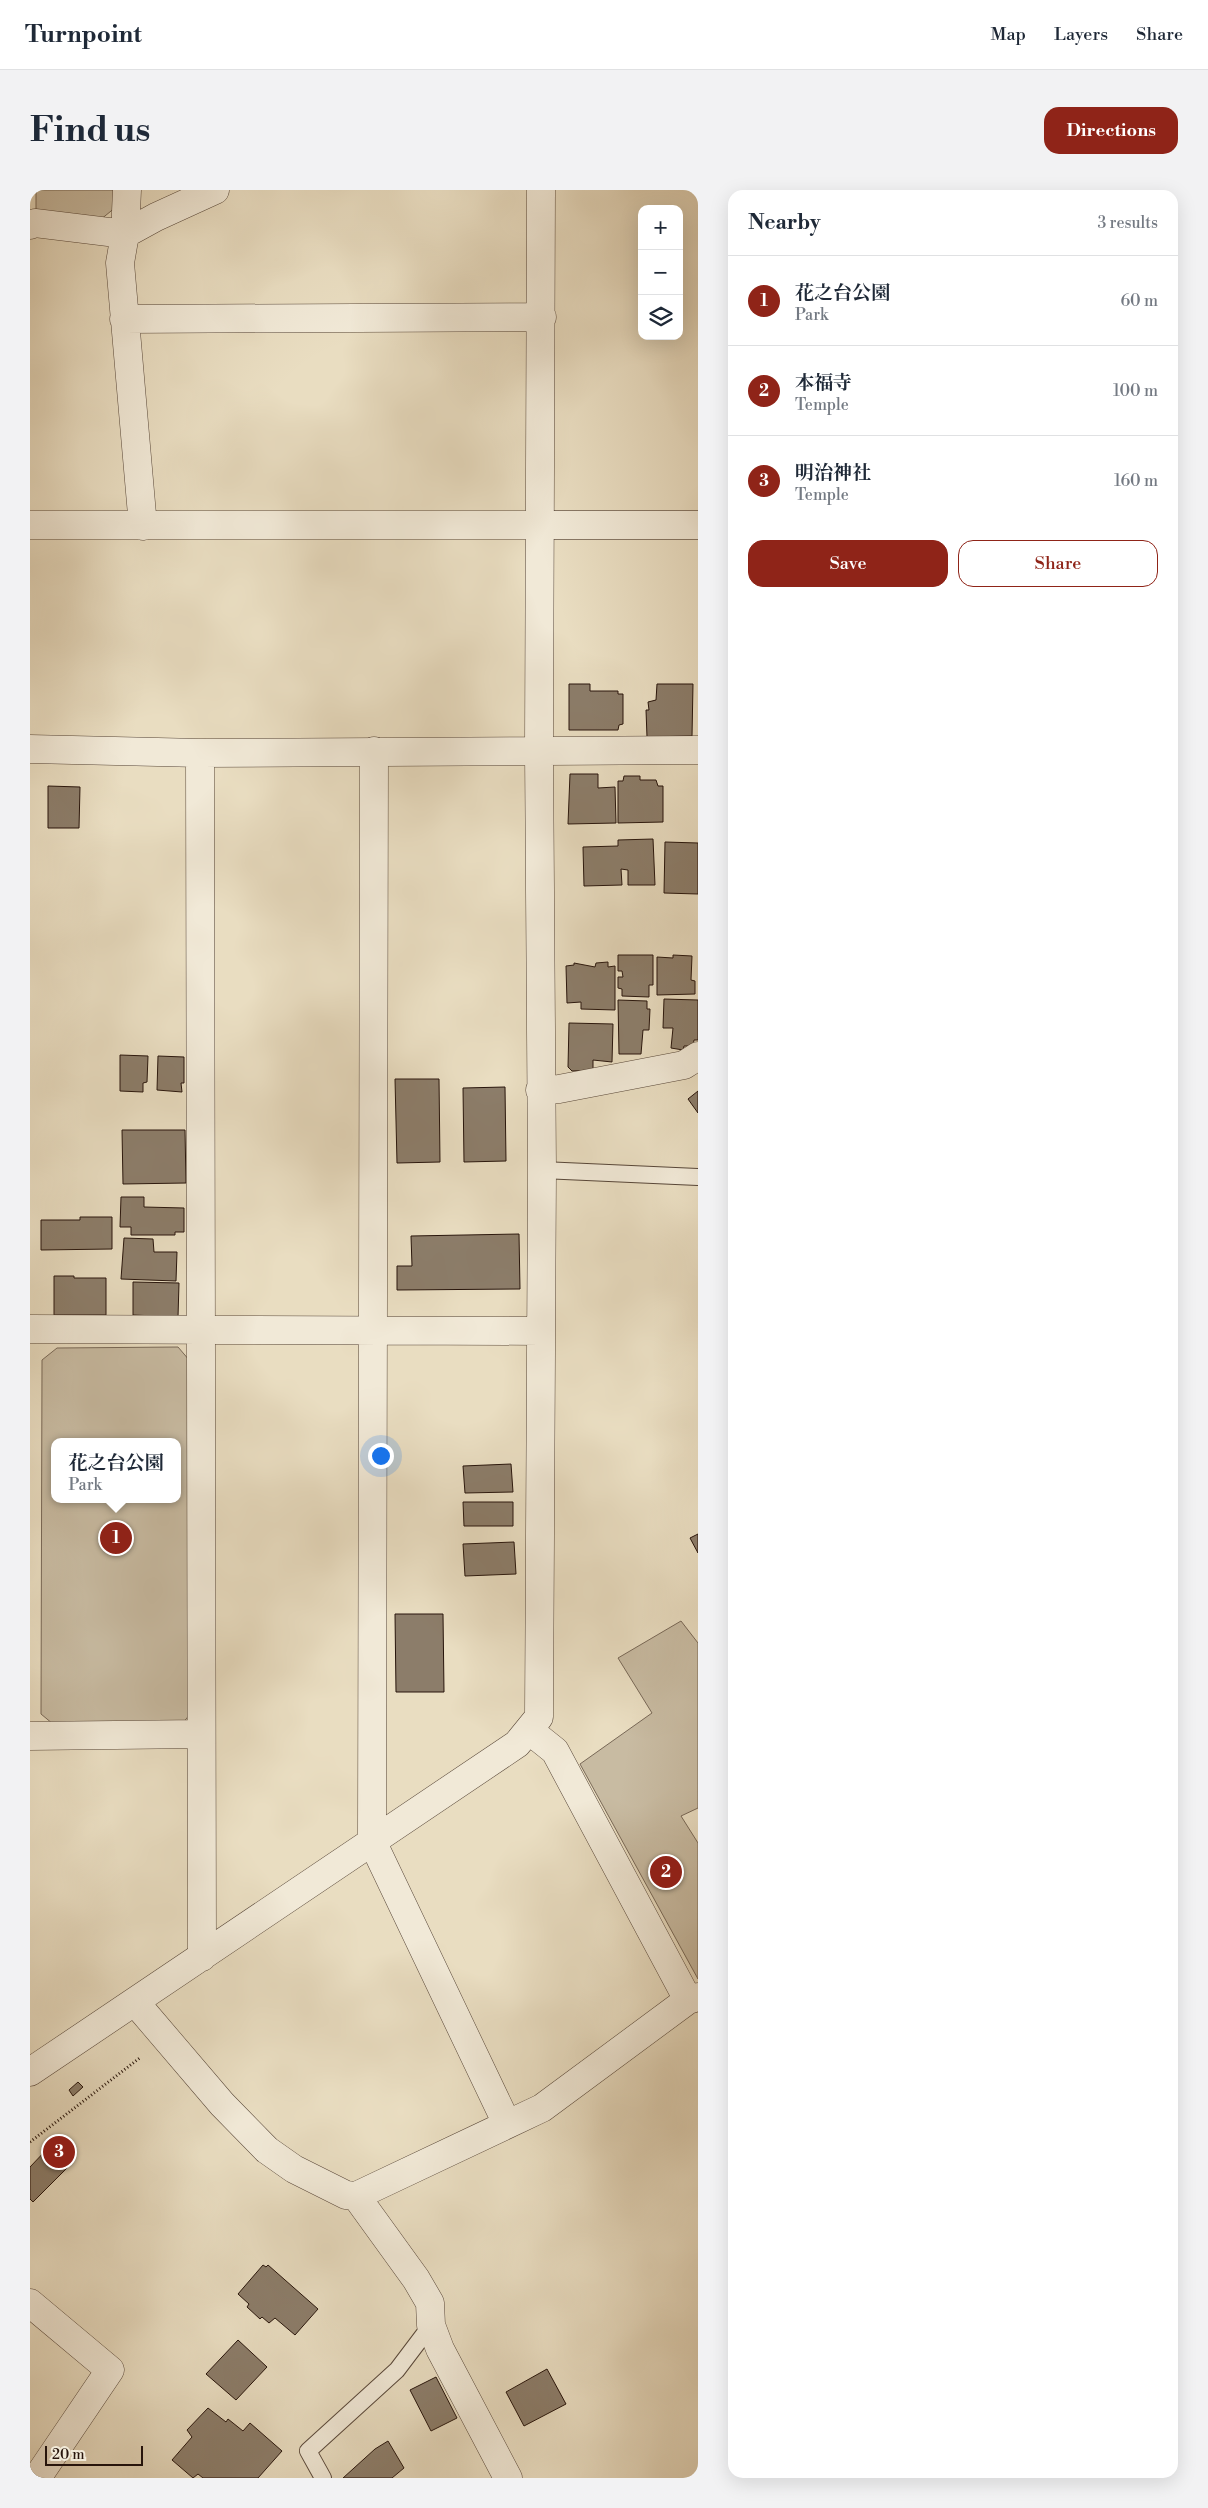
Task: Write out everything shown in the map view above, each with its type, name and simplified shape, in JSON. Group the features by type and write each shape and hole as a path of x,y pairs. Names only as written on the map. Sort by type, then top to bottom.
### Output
{"street":[{"path":"127,190 125,234 120,263 143,526"},
{"path":"30,225 35,223 125,234 156,217 215,190"},
{"path":"30,2072 517,1744 530,1731 539,1717 542,1170 539,750 541,190"},
{"path":"124,319 542,317"},
{"path":"30,525 698,525"},
{"path":"30,749 200,753 698,750"},
{"path":"374,751 372,1841 507,2124"},
{"path":"200,753 200,1734 202,1956"},
{"path":"540,1090 559,1089 684,1065 698,1056"},
{"path":"30,1329 540,1331"},
{"path":"135,2002 222,2104 267,2150 294,2169 346,2195 356,2196 542,2108 693,1999 555,1751 530,1731"},
{"path":"30,1736 200,1734"},
{"path":"356,2196 430,2303 431,2325 440,2348 508,2478"},
{"path":"30,2303 110,2370 37,2478"}],"lane":[{"path":"542,1170 698,1177"},
{"path":"323,2478 308,2451 397,2370 431,2325"}],"path":[{"path":"30,2142 165,2039"}],"shaded area":[{"path":"36,190 114,190 116,207 100,220 36,212"},
{"path":"178,1347 190,1361 190,1714 179,1728 59,1729 41,1714 42,1360 57,1348"},
{"path":"681,1621 698,1643 698,1808 681,1816 698,1843 698,1979 580,1764 652,1713 618,1658"}],"building":[{"path":"569,684 590,684 590,691 618,691 618,694 623,694 623,724 619,725 618,730 569,730"},
{"path":"657,684 693,684 692,736 647,737 646,710 649,710 648,702 656,700"},
{"path":"570,774 598,774 598,788 615,787 616,823 568,824"},
{"path":"624,776 640,776 640,780 656,780 658,786 663,786 663,822 618,823 618,781 623,781"},
{"path":"48,786 80,787 79,828 48,828"},
{"path":"653,839 655,885 628,885 628,870 621,869 622,885 584,886 583,847 618,846 618,840"},
{"path":"665,842 698,843 698,894 664,893"},
{"path":"618,955 653,955 653,985 649,985 649,997 622,996 622,989 618,988 618,977 623,977 622,971 618,971"},
{"path":"673,955 692,956 691,980 695,981 695,994 657,995 657,957 673,958"},
{"path":"608,962 608,967 615,966 615,1010 581,1009 581,1002 567,1003 566,966 574,965 574,963 595,967 596,963"},
{"path":"664,999 698,1000 698,1040 694,1040 693,1046 684,1046 683,1050 671,1048 673,1028 663,1028"},
{"path":"618,1000 647,1001 647,1009 650,1009 649,1030 643,1030 641,1054 619,1054"},
{"path":"569,1023 613,1024 612,1062 593,1060 593,1070 572,1071 568,1067"},
{"path":"120,1055 148,1056 147,1082 143,1083 143,1092 120,1091"},
{"path":"158,1056 184,1057 184,1083 181,1083 182,1092 157,1090"},
{"path":"395,1079 439,1079 440,1162 397,1163"},
{"path":"505,1087 506,1161 464,1162 463,1088"},
{"path":"698,1091 698,1113 688,1099"},
{"path":"122,1130 185,1130 186,1183 123,1184"},
{"path":"121,1197 144,1197 144,1207 184,1208 184,1232 175,1232 175,1235 131,1235 131,1227 120,1227"},
{"path":"80,1217 112,1217 112,1249 41,1250 41,1220 80,1220"},
{"path":"519,1234 520,1289 397,1290 397,1266 412,1266 411,1236"},
{"path":"124,1238 153,1239 154,1252 177,1252 176,1281 121,1279"},
{"path":"54,1276 106,1278 106,1315 54,1315"},
{"path":"133,1282 179,1283 178,1317 133,1315"},
{"path":"511,1464 513,1492 465,1493 463,1466"},
{"path":"463,1502 513,1502 513,1526 464,1526"},
{"path":"698,1534 698,1553 690,1538"},
{"path":"514,1542 516,1574 465,1576 463,1544"},
{"path":"395,1614 443,1614 444,1692 396,1692"},
{"path":"78,2082 83,2087 73,2096 69,2090"},
{"path":"49,2147 69,2166 33,2202 30,2199 30,2167"},
{"path":"263,2265 266,2267 268,2265 318,2309 295,2335 275,2318 269,2323 262,2317 260,2319 247,2307 249,2304 238,2294"},
{"path":"238,2340 267,2367 236,2400 206,2374"},
{"path":"547,2369 566,2404 524,2426 506,2392"},
{"path":"436,2377 457,2418 431,2431 410,2390"},
{"path":"208,2408 226,2422 228,2419 243,2431 250,2423 282,2451 258,2478 203,2478 198,2474 193,2478 172,2460 192,2437 187,2430"},
{"path":"388,2441 404,2468 392,2478 343,2478 375,2449"}],"place":[{"name":"花之台公園","path":"116,1538"},
{"name":"本福寺","path":"666,1872"},
{"name":"明治神社","path":"59,2152"}]}
